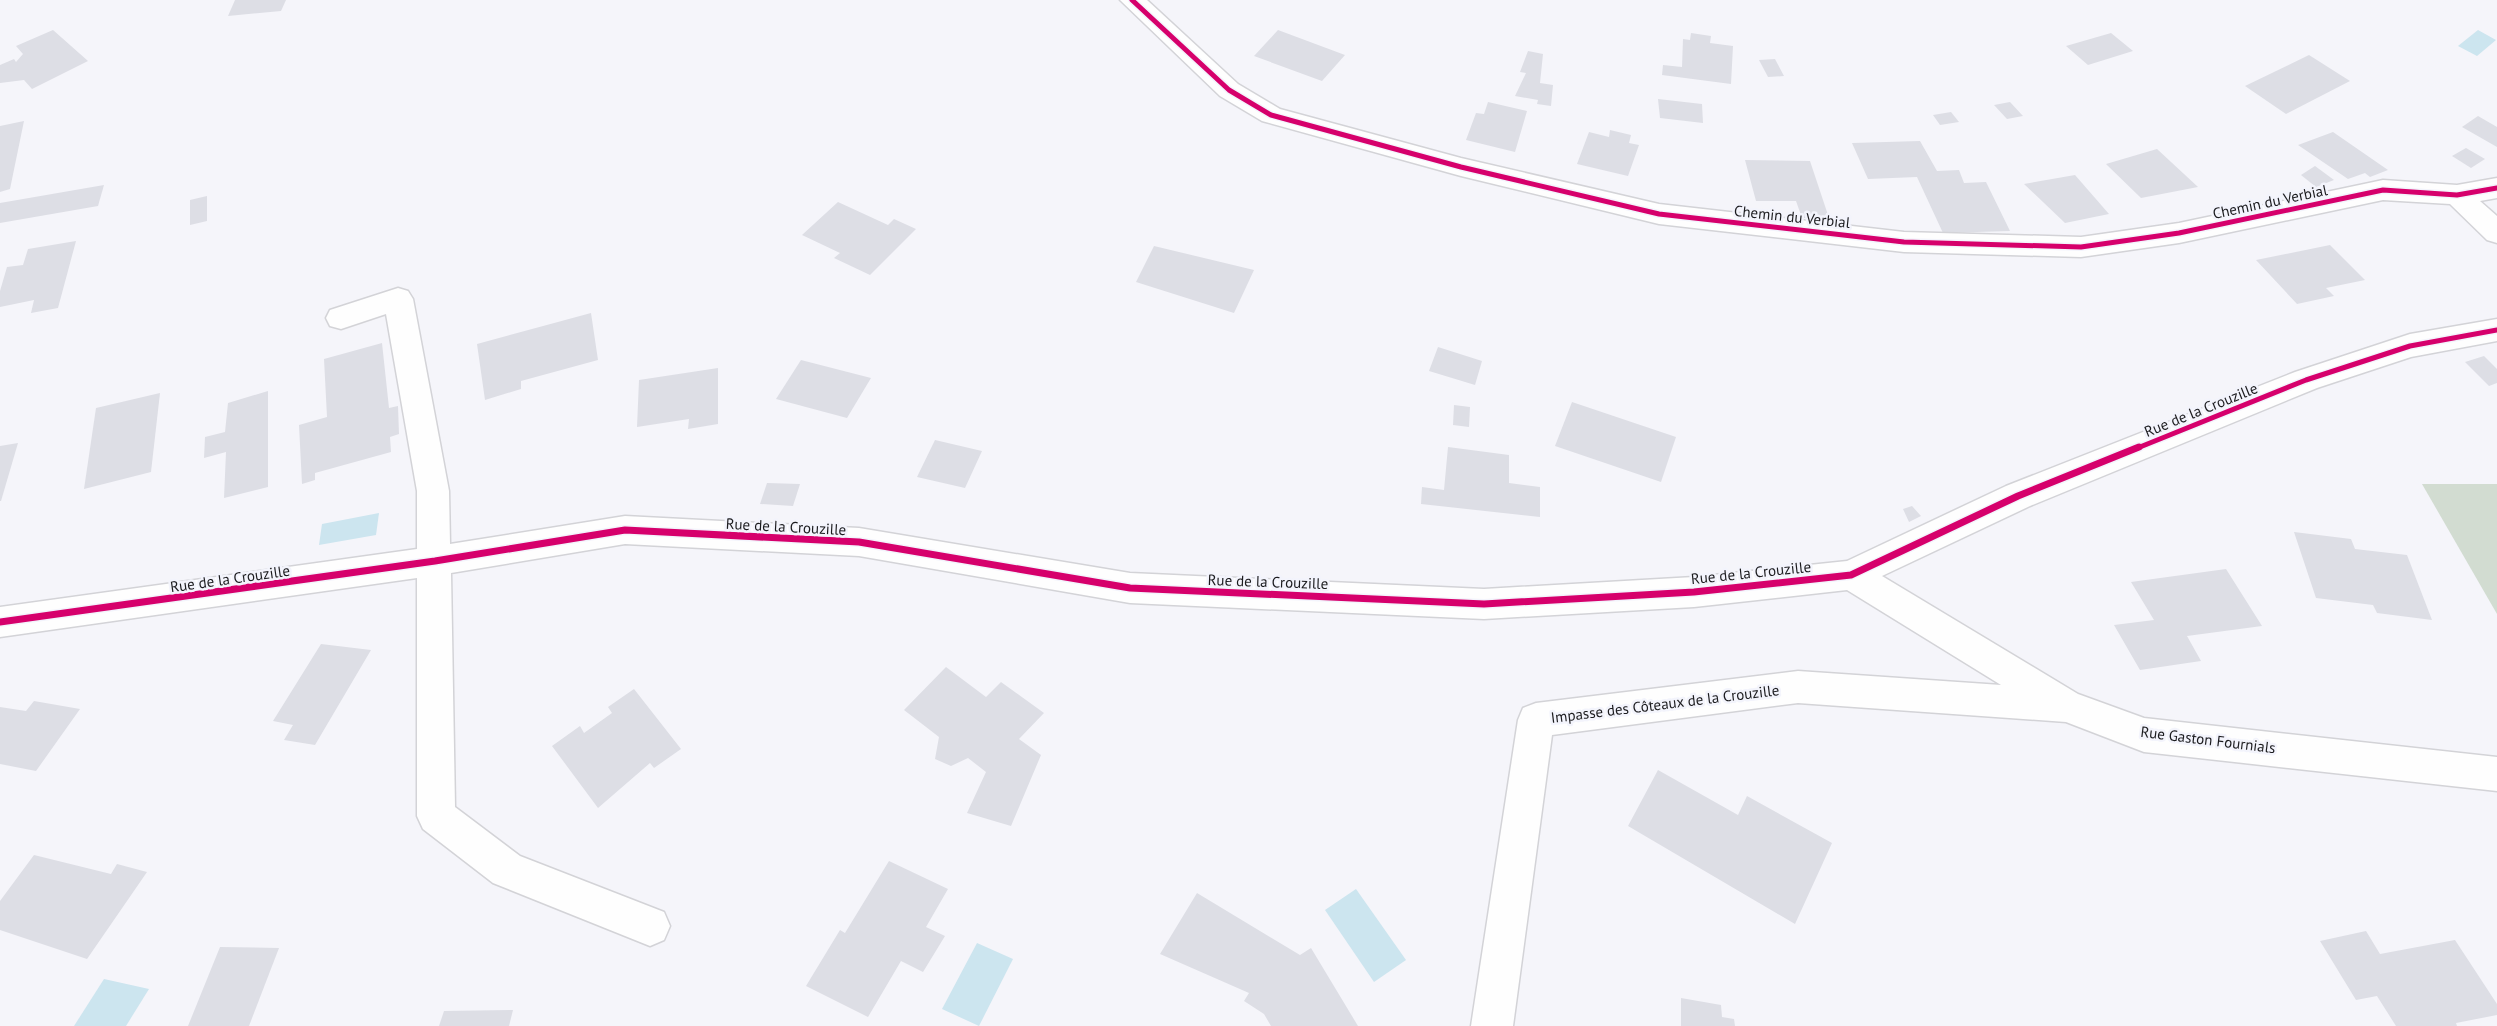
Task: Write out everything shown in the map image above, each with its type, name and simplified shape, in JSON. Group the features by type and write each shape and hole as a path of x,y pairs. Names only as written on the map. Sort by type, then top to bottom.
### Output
{"street":[{"name":"Chemin du Verbial","path":"1132,0 1229,90 1271,115 1461,166 1659,214 1904,242 2081,248 2179,233 2383,190 2457,195 2497,188"},
{"path":"2457,195 2497,233"},
{"path":"340,318 398,299 433,491 436,816 507,870 650,926"},
{"name":"Rue de la Crouzille","path":"0,622 435,561 625,530 859,542 1130,588 1484,604 1694,592 1851,575 2018,496 2306,380 2410,346 2497,330"},
{"name":"Rue Gaston Fournials","path":"1851,575 2066,706 2144,735 2497,774"},
{"name":"Impasse des Côteaux de la Crouzille","path":"1492,1026 1536,720 1798,687 2066,706"}],"shaded area":[{"path":"2422,484 2497,484 2497,614"}],"water":[{"path":"2478,30 2496,40 2477,56 2458,46"},
{"path":"379,513 376,535 319,545 322,524"},
{"path":"1356,889 1406,960 1374,982 1325,910"},
{"path":"977,943 1013,959 979,1026 942,1009"},
{"path":"104,979 149,989 126,1026 74,1026"}],"building":[{"path":"235,0 286,0 281,11 228,16"},
{"path":"53,30 88,61 32,89 24,80 0,83 0,65 14,59 16,62 23,54 16,46"},
{"path":"1278,30 1345,55 1322,81 1254,56"},
{"path":"1691,33 1711,36 1710,43 1733,46 1731,84 1662,75 1663,65 1682,67 1683,39 1690,40"},
{"path":"2111,33 2133,51 2088,65 2066,46"},
{"path":"1528,51 1543,54 1540,83 1553,85 1551,106 1537,104 1538,100 1515,96 1526,73 1520,72"},
{"path":"2309,55 2350,81 2286,114 2245,86"},
{"path":"1775,59 1784,76 1768,77 1759,60"},
{"path":"1658,99 1702,104 1703,123 1660,118"},
{"path":"1488,102 1527,111 1515,152 1466,140 1476,113 1484,114"},
{"path":"2010,102 2023,116 2007,119 1994,105"},
{"path":"1951,112 1959,122 1940,125 1933,115"},
{"path":"2478,116 2497,127 2497,147 2462,127"},
{"path":"24,121 10,189 0,192 0,126"},
{"path":"1610,130 1631,135 1629,143 1639,145 1628,176 1577,164 1589,132 1609,137"},
{"path":"2333,132 2388,170 2370,177 2365,173 2348,179 2298,145"},
{"path":"1920,141 1937,171 1959,170 1964,183 1986,182 2010,231 1943,233 1917,177 1868,179 1852,143"},
{"path":"2466,148 2485,159 2471,168 2452,156"},
{"path":"2157,149 2198,187 2141,198 2106,164"},
{"path":"1745,160 1810,161 1829,218 1802,218 1796,201 1756,201"},
{"path":"2315,166 2334,180 2316,187 2301,175"},
{"path":"2075,175 2109,214 2065,223 2024,184"},
{"path":"104,185 98,206 0,223 0,203"},
{"path":"207,196 207,221 190,225 190,200"},
{"path":"838,202 888,225 894,219 916,229 870,275 834,258 840,253 802,235"},
{"path":"76,241 58,308 31,313 34,300 0,307 0,291 7,267 23,265 28,249"},
{"path":"2330,245 2365,280 2326,288 2334,296 2297,304 2256,260"},
{"path":"1154,246 1254,270 1234,313 1136,282"},
{"path":"591,313 598,360 521,381 521,389 485,400 477,344"},
{"path":"382,343 389,408 398,406 399,434 390,437 391,452 315,473 315,480 302,484 299,425 327,417 324,359"},
{"path":"1438,347 1482,361 1475,385 1429,371"},
{"path":"2484,356 2497,369 2497,383 2489,386 2465,362"},
{"path":"801,360 871,378 847,418 776,399"},
{"path":"718,368 718,424 688,429 689,419 637,427 639,380"},
{"path":"268,391 268,487 224,498 226,452 204,458 205,437 225,432 228,403"},
{"path":"160,393 151,472 84,489 96,408"},
{"path":"1572,402 1676,437 1661,482 1555,446"},
{"path":"1454,405 1470,407 1469,427 1453,425"},
{"path":"935,440 982,451 965,488 917,477"},
{"path":"18,443 1,501 0,501 0,446"},
{"path":"1448,447 1509,455 1509,483 1540,487 1540,517 1421,504 1422,487 1444,490"},
{"path":"767,483 800,484 793,506 760,504"},
{"path":"1912,506 1921,516 1909,522 1903,509"},
{"path":"2294,532 2351,539 2355,549 2407,555 2432,620 2377,613 2373,605 2316,598"},
{"path":"2226,569 2262,626 2187,636 2201,661 2140,670 2114,625 2154,620 2131,582"},
{"path":"321,644 371,650 315,745 284,740 293,725 273,721"},
{"path":"946,667 986,697 1001,682 1044,713 1019,739 1041,755 1011,826 967,813 986,772 968,758 951,766 935,759 939,737 904,710"},
{"path":"634,689 681,749 654,768 650,763 598,808 552,746 580,726 584,733 612,713 608,707"},
{"path":"34,701 80,709 36,771 0,764 0,707 26,711"},
{"path":"1658,770 1738,815 1747,796 1832,843 1795,924 1628,826"},
{"path":"34,855 111,874 117,864 147,872 87,959 0,930 0,901"},
{"path":"889,861 948,889 926,927 945,936 923,972 901,961 868,1017 806,986 840,930 845,933"},
{"path":"1197,893 1300,955 1311,948 1358,1026 1271,1026 1264,1014 1244,1001 1249,993 1160,954"},
{"path":"2366,931 2380,954 2455,940 2497,1004 2497,1015 2456,1023 2457,1026 2396,1026 2377,996 2356,1000 2320,941"},
{"path":"220,947 279,948 249,1026 188,1026"},
{"path":"1681,998 1721,1005 1722,1017 1734,1019 1735,1026 1681,1026"},
{"path":"513,1010 509,1026 439,1026 444,1011"}],"cycle path":[{"path":"1132,0 1229,90 1271,115 1461,167 1659,214 1904,242 2081,247 2179,233 2383,190 2457,195 2497,188"},
{"path":"0,622 435,561 625,530 859,542 1130,588 1484,604 1694,592 1851,575 2018,496 2306,380 2410,346 2497,330"}]}
